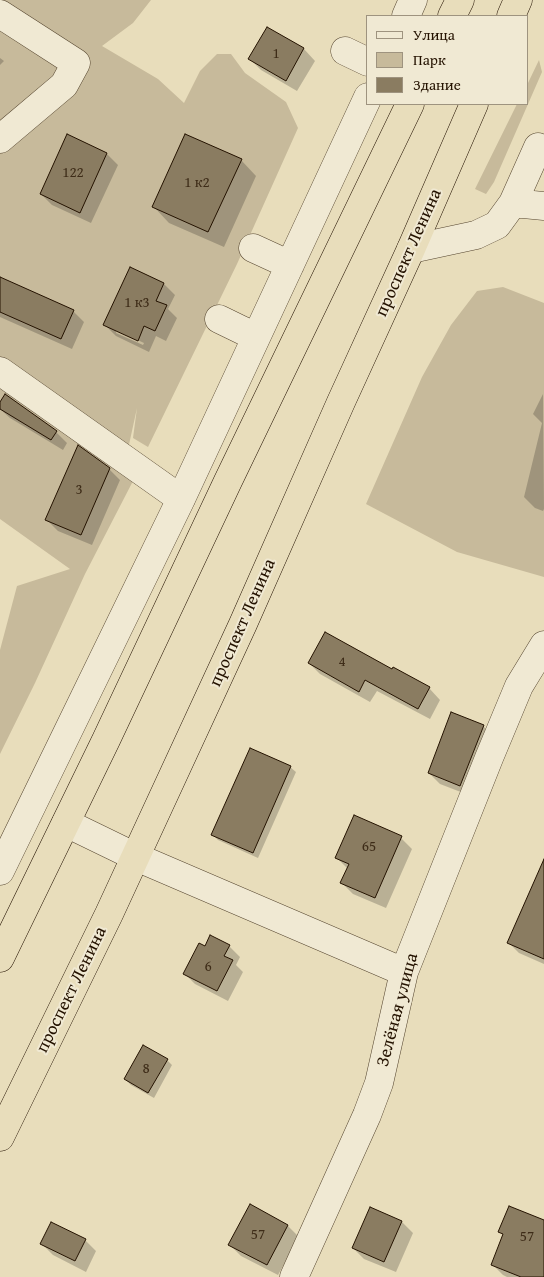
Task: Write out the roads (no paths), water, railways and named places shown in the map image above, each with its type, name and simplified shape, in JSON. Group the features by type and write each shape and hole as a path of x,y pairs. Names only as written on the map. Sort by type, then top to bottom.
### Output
{"highway":[{"path":"452,15 460,0"},
{"path":"511,15 518,0"},
{"path":"0,958 410,105"},
{"name":"проспект Ленина","path":"0,1137 136,857 243,624 474,105"}],"street":[{"path":"406,15 413,0"},
{"path":"0,14 76,63 64,85 0,139"},
{"path":"0,871 181,499 366,102"},
{"path":"411,249 476,235 498,225 513,203 538,147"},
{"path":"513,203 544,206"},
{"path":"253,248 290,265"},
{"path":"219,319 256,337"},
{"path":"0,371 181,499"},
{"name":"Зелёная улица","path":"294,1277 367,1115 379,1083 404,972 519,686 544,645"},
{"path":"66,823 136,857 404,972"}]}
